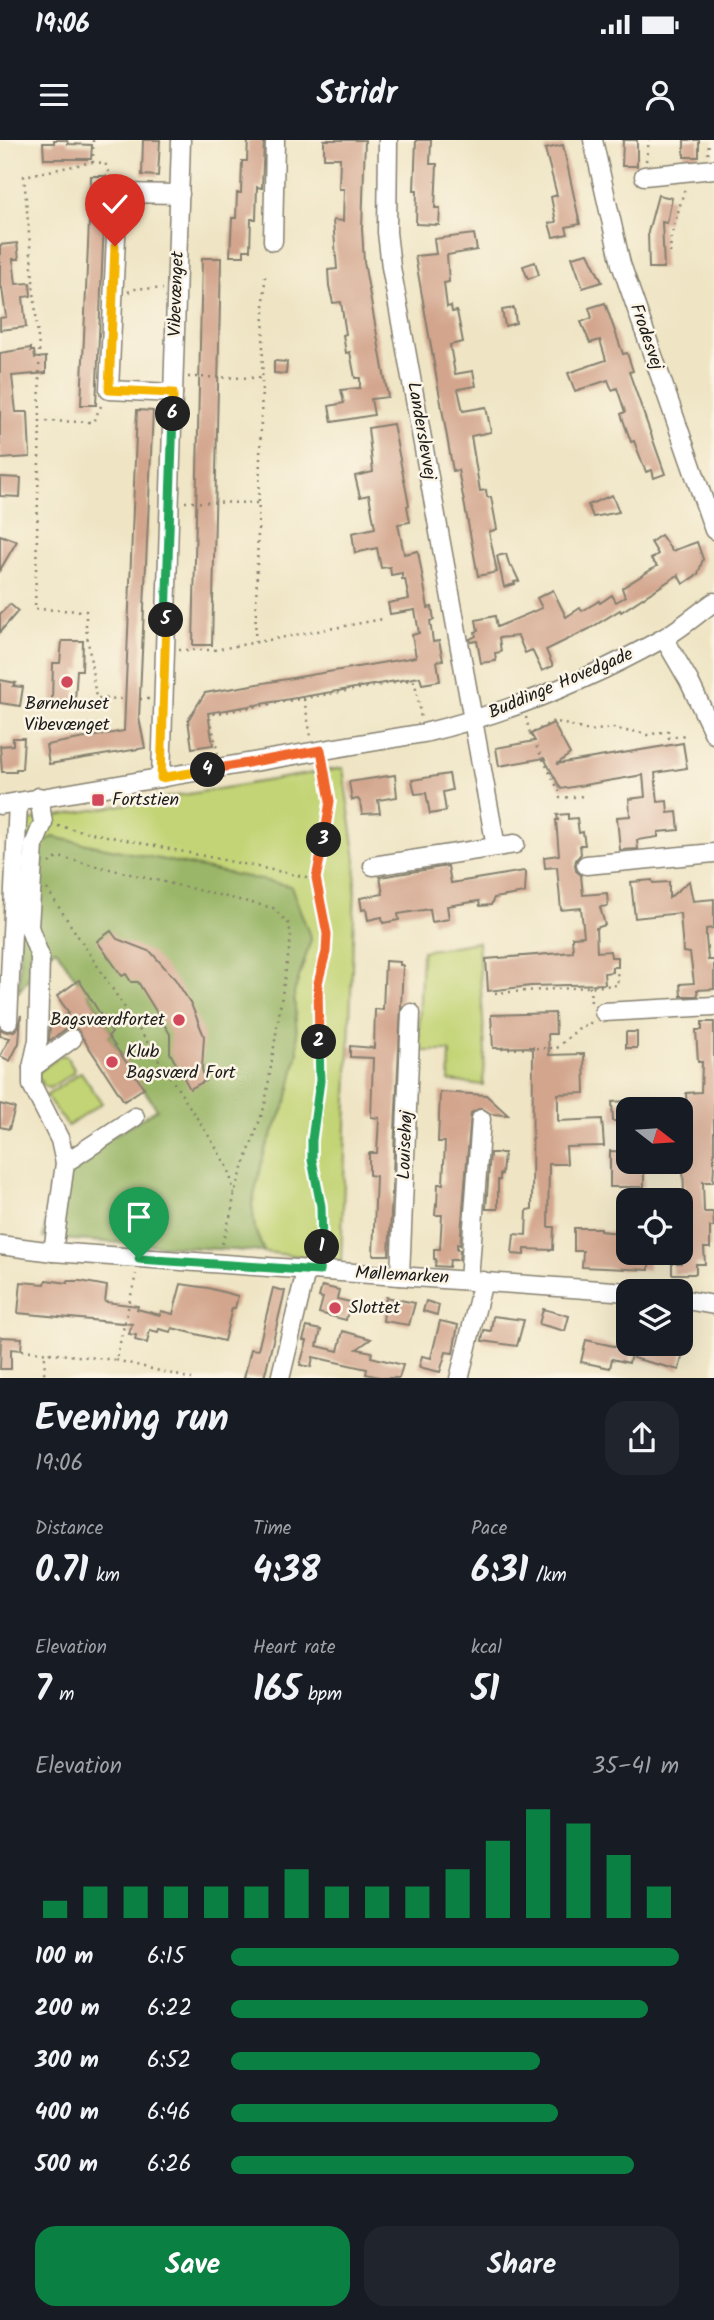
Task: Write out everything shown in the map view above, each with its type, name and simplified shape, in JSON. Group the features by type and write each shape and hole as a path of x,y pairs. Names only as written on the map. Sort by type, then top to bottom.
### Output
{"street":[{"name":"Vibevænget","path":"161,778 181,140"},
{"path":"272,241 275,140"},
{"name":"Landerslevvej","path":"388,140 387,232 391,267 496,847"},
{"name":"Frodesvej","path":"593,140 621,264 714,530"},
{"path":"645,176 714,169"},
{"path":"174,385 109,390 118,193 180,194"},
{"name":"Buddinge Hovedgade","path":"9,803 424,733 474,720 521,704 602,670 664,638 714,602"},
{"path":"664,638 689,681 714,734"},
{"path":"39,797 43,823 34,845 29,927 40,957 38,1040 32,1068 32,1085 60,1140 65,1163 53,1252"},
{"path":"8,1021 9,803"},
{"path":"373,866 515,844"},
{"path":"586,865 714,853"},
{"path":"598,1016 714,1006"},
{"name":"Louisehøj","path":"400,1276 411,1013"},
{"path":"32,1068 72,1039"},
{"path":"65,1163 135,1117"},
{"name":"Møllemarken","path":"460,1378 476,1281 481,1119"},
{"name":"Møllemarken","path":"0,1245 139,1259 616,1291"},
{"path":"280,1378 313,1271"},
{"path":"693,1301 714,1305"}],"path":[{"path":"93,140 93,162"},
{"path":"645,176 649,140"},
{"path":"118,193 105,163 93,162 24,176 39,349 40,421 34,609 86,611 96,698 125,699"},
{"path":"670,253 671,236 688,172"},
{"path":"255,642 265,273"},
{"path":"113,299 138,288 177,290"},
{"path":"174,385 261,378"},
{"path":"40,421 93,422 109,390"},
{"path":"170,502 258,503"},
{"path":"165,649 214,650 383,619"},
{"path":"220,768 211,718 213,714 410,680 415,682 424,733"},
{"path":"304,699 330,801 316,878 327,934 326,952 318,983 320,1081 312,1140 323,1245 313,1271"},
{"path":"521,704 530,734 560,798 584,796"},
{"path":"530,734 554,721 589,731 614,728 647,735 668,731 669,738 685,736"},
{"path":"43,823 316,878"},
{"path":"46,870 51,860 59,857 273,908 289,924 291,937 265,1105 234,1194 216,1264"},
{"path":"44,885 212,1140 229,1170 234,1194"},
{"path":"495,993 618,985 617,970"},
{"path":"501,1049 557,1048 581,1026 589,1025 598,1016"},
{"path":"116,1360 139,1259"},
{"path":"22,1350 116,1360 192,1378"},
{"path":"47,1378 44,1376 45,1358 50,1353"}],"green space":[{"path":"343,768 356,860 341,1261 264,1252 255,1230 252,1204 265,1150 287,1101 298,1052 294,993 311,939 21,852 21,822"},
{"path":"53,837 291,886 311,939 294,993 298,1052 287,1101 265,1150 252,1204 255,1230 264,1252 43,1238 55,1171 157,1109 108,1036 112,1033 99,1018 102,1015 56,949 49,953 19,991 21,852"},
{"path":"478,942 485,1051 483,1085 449,1081 450,1051 418,1051 422,951"},
{"path":"62,1055 66,1056 74,1069 73,1073 50,1088 45,1087 37,1076 39,1071"},
{"path":"81,1072 102,1103 68,1126 46,1096"}],"building":[{"path":"54,140 67,140 68,144 92,145 91,159 44,159 43,143 54,143"},
{"path":"143,140 160,140 158,176 142,175"},
{"path":"248,140 264,140 262,188 257,187 256,219 251,219 250,250 244,250 244,256 230,256 232,218 236,218 237,193 241,193 242,161 247,161"},
{"path":"324,140 365,140 362,229 364,262 388,397 371,399 374,415 332,422 329,406 344,403 341,390 360,388 360,378 355,378 350,352 346,353 341,302 333,303 329,286 328,270 337,269 333,220 343,221 344,189 339,189 340,158 324,158"},
{"path":"416,140 431,140 430,164 437,164 435,208 440,208 439,225 416,224"},
{"path":"623,140 637,140 637,166 622,166"},
{"path":"684,140 699,140 699,157 684,157"},
{"path":"563,145 580,224 566,227 568,234 553,237 549,223 556,222 551,197 557,195 545,149"},
{"path":"91,176 106,176 96,405 81,405"},
{"path":"658,195 672,198 667,223 662,222 664,268 649,268 648,232"},
{"path":"474,234 477,250 447,255 449,282 444,283 447,307 451,306 452,312 457,311 463,342 450,345 455,374 473,371 476,386 458,389 463,411 486,407 491,432 471,436 480,491 486,490 487,497 491,497 497,529 489,532 497,572 478,576 458,470 453,471 415,256 436,254 434,239"},
{"path":"17,243 19,259 13,259 16,284 30,283 31,296 23,297 26,327 0,330 0,318 6,317 0,288 0,245"},
{"path":"588,253 602,282 583,288 572,257"},
{"path":"202,258 221,258 212,645 193,645"},
{"path":"535,262 539,275 528,279 523,266"},
{"path":"605,303 623,354 627,353 633,371 629,372 665,474 654,478 652,470 646,472 634,441 631,442 621,414 625,412 617,388 612,390 608,380 575,391 568,373 606,360 600,340 590,343 581,322 592,318 589,308"},
{"path":"514,308 516,323 505,326 502,310"},
{"path":"31,348 35,358 46,357 46,373 12,376 16,412 28,412 30,457 0,459 0,353"},
{"path":"274,361 287,362 286,374 274,373"},
{"path":"137,410 153,411 139,718 145,748 49,764 46,745 124,731"},
{"path":"393,424 410,522 398,524 404,554 418,551 428,608 432,607 434,620 430,621 433,642 439,641 443,660 437,661 440,681 422,684 420,677 208,713 213,745 192,748 188,720 205,693 416,657 412,635 419,633 415,610 390,614 388,603 409,599 402,573 391,575 390,567 381,568 377,548 355,553 352,533 375,528 369,495 360,497 355,476 373,472 368,428"},
{"path":"0,477 21,478 20,497 0,496"},
{"path":"612,495 619,512 593,517 588,505"},
{"path":"0,535 17,541 0,570"},
{"path":"661,535 672,551 697,542 703,559 698,574 683,584 678,575 621,612 620,610 546,650 553,666 542,671 532,650 525,653 518,636 499,638 501,652 495,653 496,661 481,663 477,641 471,642 470,639 476,636 475,632 478,631 476,620 495,616 497,627 542,608 537,598 553,590 566,617 612,595 616,602 625,597 622,588 657,566 651,559 658,554 651,542"},
{"path":"506,554 519,581 504,587 497,556"},
{"path":"10,604 18,611 0,632 0,614"},
{"path":"62,641 83,641 82,670 77,670 75,701 52,701 53,663 60,663"},
{"path":"0,680 23,687 20,706 0,703"},
{"path":"553,723 570,754 557,764 683,743 687,768 655,773 658,802 667,801 668,813 677,812 679,830 658,832 658,837 637,840 638,849 620,850 617,817 630,816 629,799 645,797 643,775 561,789 544,758 499,766 496,748 535,741 531,734"},
{"path":"13,738 24,738 22,769 2,772 0,746 13,745"},
{"path":"449,774 452,790 443,792 446,811 430,814 426,793 415,794 412,780"},
{"path":"395,775 397,797 378,800 380,813 362,814 358,799 352,800 349,782"},
{"path":"568,814 568,819 577,818 579,833 583,832 585,845 580,845 581,854 575,865 576,871 581,875 583,895 607,893 608,906 600,907 605,925 596,928 597,952 610,951 611,957 618,957 618,967 612,967 612,972 604,973 605,984 531,986 488,991 486,959 573,952 572,937 584,936 581,908 561,910 557,867 545,868 544,857 559,855 557,815"},
{"path":"448,866 451,883 524,871 525,893 494,898 491,905 480,906 479,901 447,906 449,919 432,922 430,909 398,914 399,920 383,923 382,917 368,920 366,909 362,910 360,898 383,894 380,877"},
{"path":"652,880 653,883 669,882 669,898 689,881 693,901 714,899 714,928 706,929 706,937 708,960 714,960 714,989 697,990 698,996 681,996 680,984 694,983 690,953 683,952 680,913 635,918 631,882"},
{"name":"Bagsværdfortet","path":"111,931 117,939 151,952 175,979 191,1004 204,1036 202,1069 205,1081 190,1089 170,1053 170,1034 138,982 131,982 126,974 122,976 97,941"},
{"path":"385,961 400,962 400,965 403,965 389,1255 373,1255 376,1176 369,1175 369,1153 377,1153 379,1118 371,1117 373,1058 350,1057 350,1046 374,1048 375,1009 383,1010"},
{"name":"Klub Bagsværd Fort","path":"79,980 112,1033 108,1036 144,1088 124,1101 77,1029 66,1029 49,1041 50,1025 69,1013 57,996"},
{"path":"555,1013 556,1034 548,1034 549,1055 584,1054 585,1093 558,1094 558,1121 602,1119 604,1146 566,1147 567,1164 549,1164 548,1227 554,1227 553,1250 525,1249 524,1255 512,1254 514,1234 526,1235 527,1210 532,1209 533,1047 493,1048 491,1015"},
{"path":"21,1015 19,1043 10,1061 0,1056 10,1038 0,1036 0,1029 14,1031"},
{"path":"702,1022 714,1022 713,1182 703,1182 704,1212 713,1212 714,1227 710,1227 710,1248 704,1248 705,1264 696,1264 694,1274 672,1274 672,1265 693,1265 693,1188 684,1188 683,1174 693,1174 693,1097 686,1097 686,1093 701,1092 702,1062 698,1062 696,1030 702,1030"},
{"path":"626,1032 637,1032 637,1048 626,1048"},
{"path":"440,1092 486,1095 508,1115 491,1114 481,1108 471,1113 460,1245 457,1244 457,1250 460,1250 459,1260 450,1260 449,1267 435,1266 434,1259 434,1249 440,1249 442,1215 435,1215 438,1184 443,1184 445,1142 438,1142"},
{"path":"612,1102 616,1102 616,1121 613,1121"},
{"path":"0,1104 15,1108 9,1129 0,1127"},
{"path":"610,1151 616,1151 616,1174 644,1174 644,1187 610,1187"},
{"path":"490,1153 504,1153 502,1174 498,1180 498,1209 486,1209"},
{"path":"574,1228 600,1228 600,1231 616,1233 616,1265 649,1265 649,1270 582,1267 583,1251 574,1251"},
{"path":"46,1280 68,1283 80,1281 107,1286 105,1302 138,1306 137,1309 160,1315 161,1311 173,1314 181,1284 238,1296 235,1308 232,1308 224,1341 172,1328 171,1332 150,1330 147,1343 135,1340 136,1335 129,1334 132,1324 18,1313 21,1282 45,1284"},
{"name":"Slottet","path":"322,1286 339,1290 337,1299 350,1302 346,1320 319,1313 323,1298 319,1297"},
{"path":"273,1288 285,1291 264,1378 244,1378 251,1349 258,1350"},
{"path":"386,1297 415,1303 409,1325 383,1321"},
{"path":"426,1301 439,1305 437,1315 423,1311"},
{"path":"543,1309 569,1316 565,1331 539,1324"},
{"path":"493,1316 524,1320 517,1346 482,1341 484,1330 491,1331"},
{"path":"440,1321 458,1325 453,1353 446,1352 440,1372 419,1367 422,1356 431,1358"},
{"path":"307,1327 321,1330 317,1346 338,1351 343,1331 371,1339 357,1349 372,1352 371,1357 403,1365 399,1378 366,1374 367,1369 313,1357 311,1367 300,1365 307,1341 303,1340"},
{"path":"1,1337 22,1338 21,1350 11,1349 11,1369 0,1369"},
{"path":"586,1340 616,1347 616,1356 631,1356 629,1363 612,1359 610,1368 581,1362"},
{"path":"634,1356 682,1356 679,1370"}],"place":[{"name":"Børnehuset Vibevænget","path":"67,682"},
{"name":"Fortstien","path":"98,800"},
{"name":"Bagsværdfortet","path":"179,1020"},
{"name":"Klub Bagsværd Fort","path":"112,1062"},
{"name":"Slottet","path":"335,1308"}],"route":[{"path":"115,246 109,390 173,393 161,778 321,750 330,801 316,878 327,934 326,952 318,983 320,1081 312,1140 312,1160 321,1206 323,1245 319,1271 139,1259"}]}
